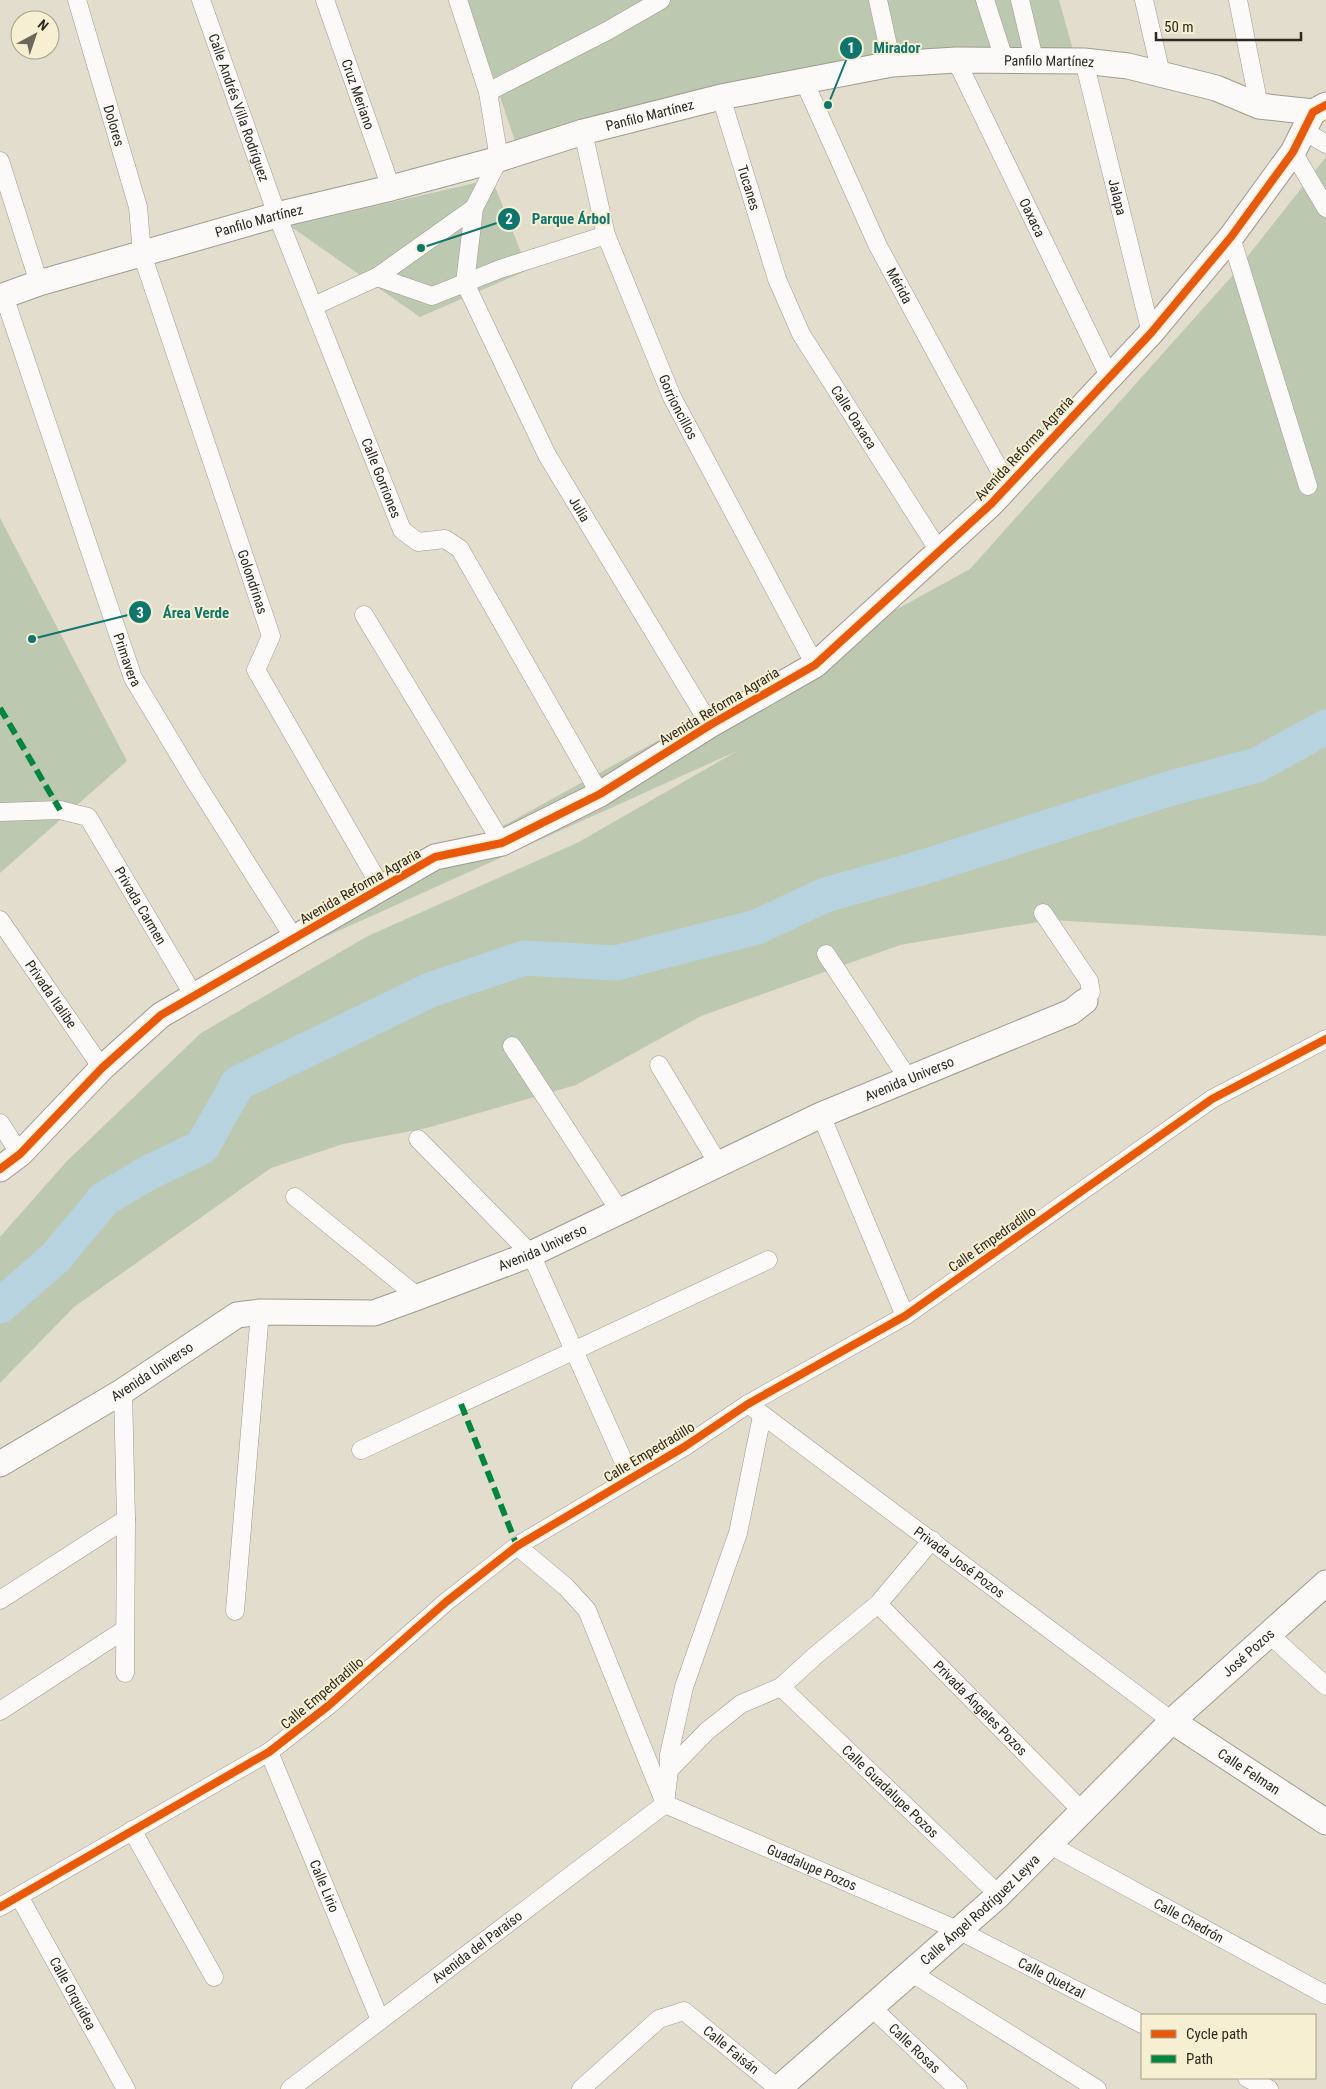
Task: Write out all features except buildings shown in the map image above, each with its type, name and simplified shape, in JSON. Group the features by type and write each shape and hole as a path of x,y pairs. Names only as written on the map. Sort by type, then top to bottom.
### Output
{"street":[{"name":"Dolores","path":"77,0 138,207 142,254"},
{"name":"Calle Andrés Villa Rodríguez","path":"201,0 277,215"},
{"name":"Cruz Meriano","path":"325,0 391,188"},
{"path":"458,0 488,92 498,159 474,208 465,283"},
{"path":"488,92 606,31 660,0"},
{"path":"878,0 892,64"},
{"path":"985,0 1004,59"},
{"path":"1020,0 1034,59"},
{"path":"1144,0 1161,74"},
{"path":"1238,0 1259,106"},
{"name":"Panfilo Martínez","path":"2,296 39,283 277,215 391,188 498,159 583,132 721,97 892,64 956,60 1034,59 1084,61 1128,66 1216,88 1259,106 1289,111 1309,125"},
{"name":"Oaxaca","path":"956,60 1109,376"},
{"name":"Jalapa","path":"1084,61 1152,333"},
{"name":"Mérida","path":"804,80 878,246 1007,484"},
{"name":"Tucanes","path":"721,97 777,279"},
{"path":"1309,125 1326,144"},
{"path":"1309,125 1326,208"},
{"name":"Avenida Reforma Agraria","path":"6,1163 102,1068 161,1015 435,857 502,843 600,794 710,725 815,665 991,504 1007,484 1152,333 1231,237 1309,125"},
{"name":"Gorrioncillos","path":"583,132 606,235 672,396 815,665"},
{"path":"0,161 39,283"},
{"path":"314,306 377,277 474,208"},
{"name":"Calle Gorriones","path":"277,215 402,530 418,542 445,539 460,550 600,794"},
{"path":"377,277 432,296 500,269 606,235"},
{"path":"1231,237 1308,486"},
{"name":"Golondrinas","path":"142,254 270,636 256,670 381,887"},
{"name":"Calle Oaxaca","path":"777,279 801,334 939,551"},
{"name":"Julia","path":"465,283 547,454 710,725"},
{"name":"Primavera","path":"2,296 133,678 196,783 294,938"},
{"path":"364,615 502,843"},
{"name":"Privada Carmen","path":"0,812 60,810 88,817 194,996"},
{"path":"1043,913 1089,981 1091,992 1086,1001"},
{"name":"Privada Italibe","path":"0,920 102,1068"},
{"path":"826,954 909,1080"},
{"name":"Avenida Universo","path":"0,1464 123,1391 237,1315 260,1312 374,1313 418,1297 530,1254 821,1115 1071,1012 1086,1001"},
{"name":"Calle Empedradillo","path":"0,1907 20,1898 132,1830 269,1752 328,1706 446,1602 517,1546 684,1447 748,1404 905,1316 1212,1099 1326,1039"},
{"path":"512,1046 621,1212"},
{"path":"659,1065 718,1164"},
{"path":"821,1115 905,1316"},
{"path":"0,1123 6,1163"},
{"path":"418,1139 530,1254 630,1478"},
{"path":"295,1196 418,1297"},
{"path":"361,1450 768,1260"},
{"path":"235,1611 260,1312"},
{"path":"123,1391 126,1519 124,1673"},
{"name":"Privada José Pozos","path":"748,1404 1172,1721"},
{"path":"665,1804 669,1755 684,1688 738,1534 762,1416"},
{"path":"0,1600 126,1519"},
{"path":"669,1770 707,1731 741,1704 781,1687 816,1655 878,1604 932,1540"},
{"path":"517,1546 566,1588 587,1610 665,1804"},
{"name":"José Pozos","path":"1172,1721 1326,1583"},
{"name":"Privada Ángeles Pozos","path":"878,1604 1084,1812"},
{"path":"0,1711 124,1630"},
{"path":"1270,1635 1326,1686"},
{"name":"Calle Guadalupe Pozos","path":"781,1687 999,1895"},
{"name":"Calle Ángel Rodríguez Leyva","path":"778,2089 999,1895 1084,1812 1172,1721"},
{"name":"Calle Felman","path":"1172,1721 1326,1822"},
{"name":"Calle Lirio","path":"269,1752 380,2020"},
{"name":"Guadalupe Pozos","path":"665,1804 960,1931"},
{"name":"Avenida del Paraíso","path":"290,2089 665,1804"},
{"path":"132,1830 214,1977"},
{"name":"Calle Chedrón","path":"1050,1845 1326,1995"},
{"name":"Calle Orquídea","path":"20,1898 126,2089"},
{"name":"Calle Quetzal","path":"960,1931 1141,2023"},
{"path":"912,1972 1097,2089"},
{"name":"Calle Rosas","path":"872,2007 958,2089"},
{"name":"Calle Faisán","path":"581,2089 659,2019 684,2011 778,2089"},
{"path":"1249,2079 1269,2089"}],"green space":[{"path":"467,0 1059,0 1073,50 963,49 516,144"},
{"path":"1326,157 1326,936 1050,920 900,945 701,1016 576,1085 427,1128 343,1144 271,1168 74,1307 0,1383 0,1237 67,1161 201,1033 368,936 579,842 737,751 194,996 970,569 1233,275"},
{"path":"492,179 528,270 420,317 290,226"},
{"path":"0,518 127,761 0,873"}],"waterway":[{"path":"0,1306 56,1257 104,1199 148,1173 202,1147 238,1083 430,990 524,958 616,963 757,927 825,895 914,870 1168,789 1257,765 1326,727"}],"marked path":[{"path":"0,708 60,810"},
{"path":"461,1404 517,1546"}],"cycle path":[{"path":"0,1169 20,1154 102,1068 161,1015 435,857 502,843 600,794 710,725 815,665 991,504 1151,333 1231,237 1293,152 1313,112 1326,105"},
{"path":"0,1907 269,1752 328,1706 446,1602 517,1546 684,1447 748,1404 905,1316 1212,1099 1326,1039"}],"place":[{"name":"Mirador","path":"828,105"},
{"name":"Parque Árbol","path":"421,248"},
{"name":"Área Verde","path":"32,639"}]}
